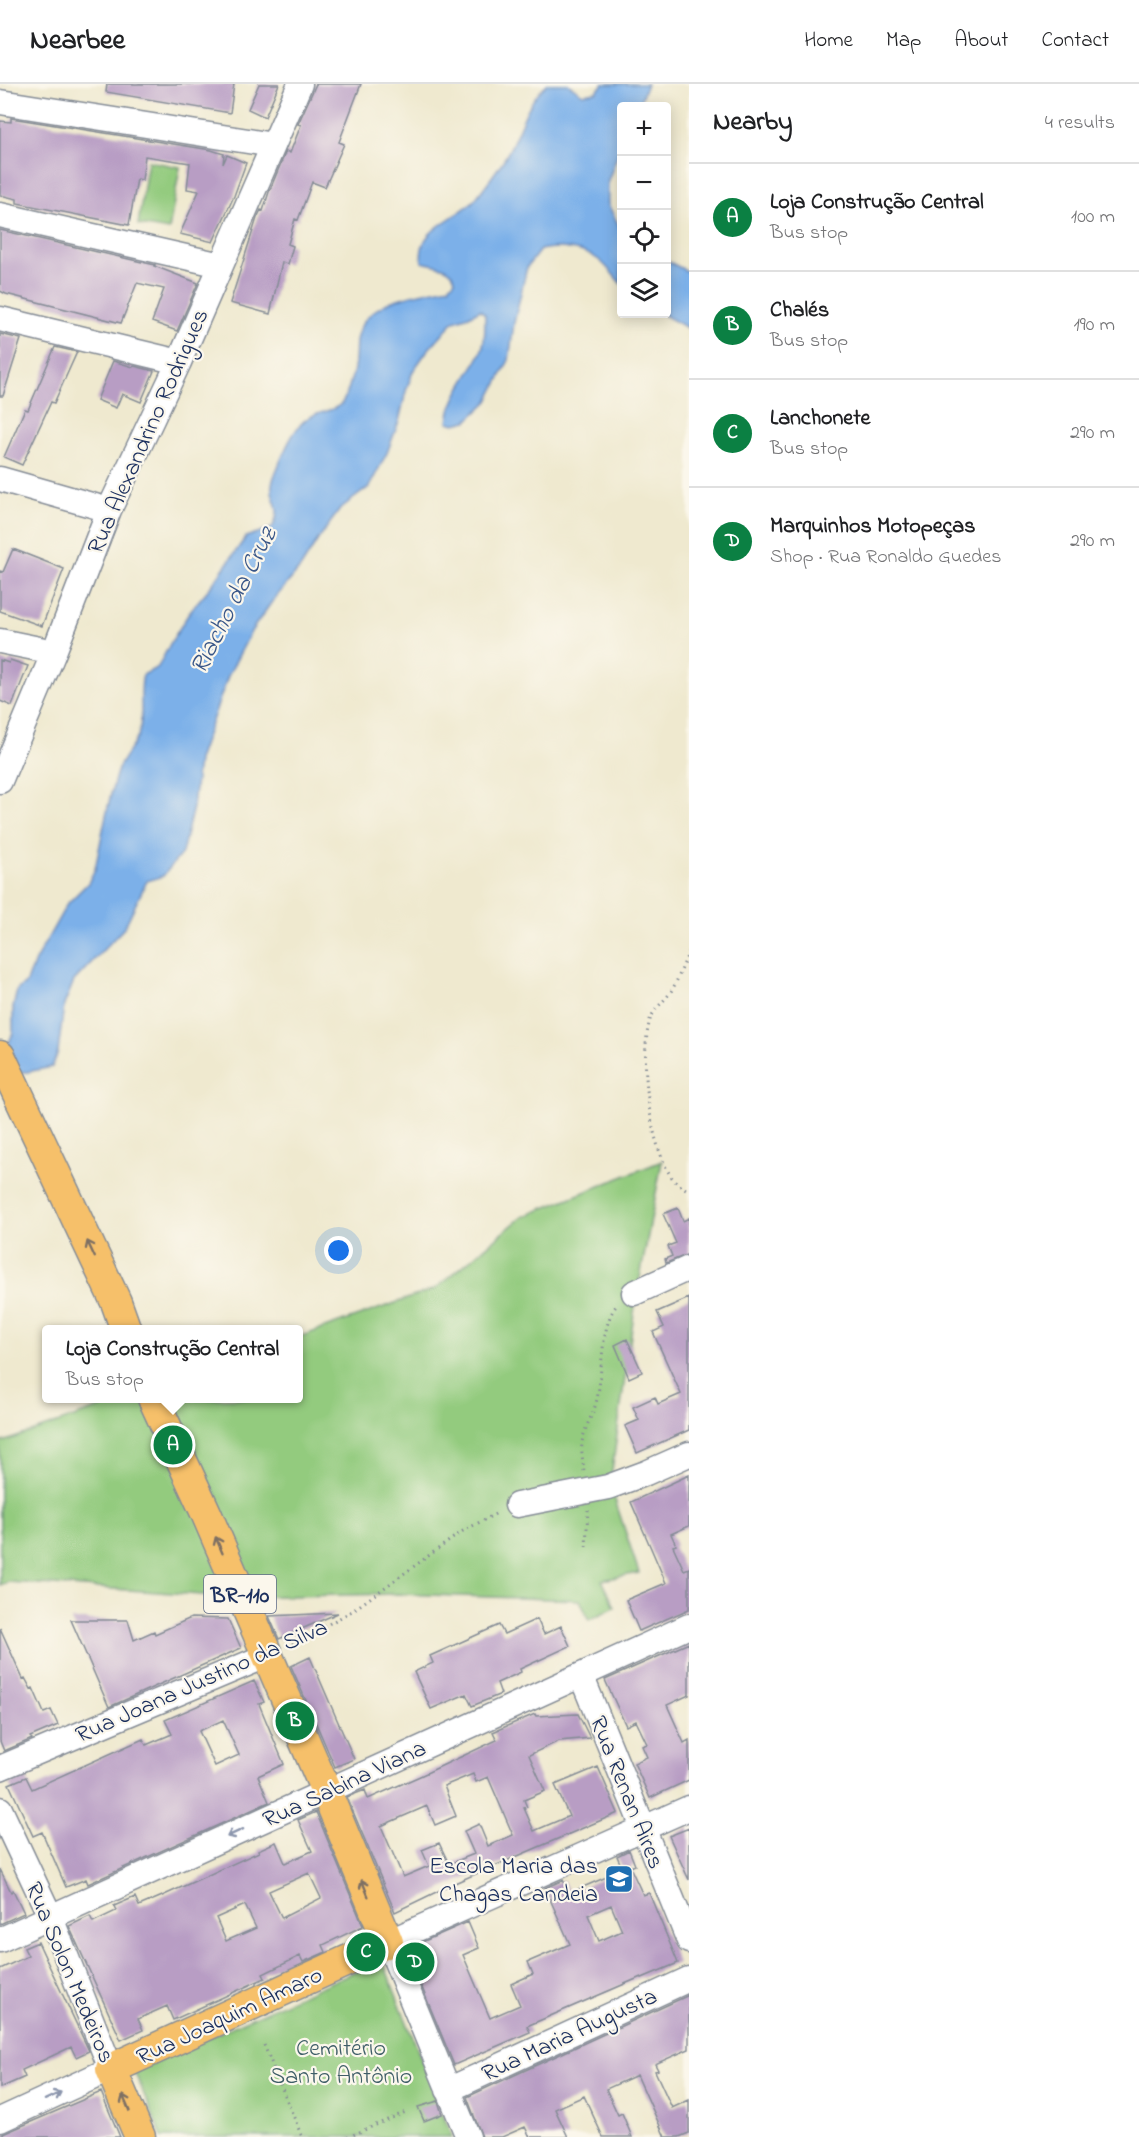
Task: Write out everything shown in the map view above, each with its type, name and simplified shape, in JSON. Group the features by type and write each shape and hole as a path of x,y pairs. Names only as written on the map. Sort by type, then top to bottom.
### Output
{"main road":[{"path":"0,1056 116,1302 125,1325"},
{"name":"BR-110","path":"155,1403 206,1513 326,1791 388,1942"},
{"name":"Rua Joaquim Amaro","path":"111,2069 388,1942"},
{"name":"Rua Solon Medeiros","path":"111,2069 140,2137"}],"street":[{"name":"Rua Alexandrino Rodrigues","path":"0,781 110,510 179,362 300,84"},
{"path":"0,102 273,145"},
{"path":"0,215 221,265"},
{"path":"0,319 179,362"},
{"path":"0,479 110,510"},
{"path":"0,641 54,652"},
{"path":"634,1293 689,1268"},
{"path":"517,1506 608,1486 646,1473 689,1454"},
{"name":"Rua Sabina Viana","path":"0,1940 689,1626"},
{"name":"Rua Joana Justino da Silva","path":"0,1768 266,1656"},
{"name":"Rua Renan Aires","path":"581,1675 689,1941"},
{"name":"Rua Joaquim Amaro","path":"388,1942 689,1808"},
{"name":"Rua Solon Medeiros","path":"0,1809 51,1918 111,2069"},
{"name":"BR-110","path":"388,1942 468,2137"},
{"name":"Rua Maria Augusta","path":"448,2090 689,1979"},
{"name":"Rua Joaquim Amaro","path":"0,2120 111,2069"}],"path":[{"path":"689,952 672,990 651,1017 646,1045 645,1077 656,1141 668,1172 678,1185 689,1191"},
{"path":"586,1547 589,1518 582,1444 600,1384 609,1317 616,1306 634,1293"},
{"name":"Rua Joana Justino da Silva","path":"266,1656 299,1641 352,1611 463,1531 488,1516 517,1506"},
{"path":"264,2045 302,2137"},
{"path":"348,2137 408,2111"}],"green space":[{"path":"148,161 180,167 169,230 138,225"},
{"path":"662,1161 636,1299 610,1485 639,1573 602,1580 615,1607 589,1620 580,1600 398,1594 232,1597 8,1582 0,1585 0,1443 114,1403 303,1403 303,1336 435,1289 522,1217"},
{"name":"Cemitério Santo Antônio","path":"382,1959 452,2137 162,2137 134,2071"}],"water":[{"name":"Riacho da Cruz","path":"547,84 568,84 583,94 596,92 603,84 647,84 640,102 617,102 617,156 608,181 608,204 617,222 617,279 602,262 586,253 562,248 540,250 527,267 514,323 509,360 488,401 467,421 455,424 448,422 457,394 483,348 485,314 480,310 454,321 427,351 413,371 387,453 369,487 341,508 301,567 252,630 228,676 198,760 193,807 182,853 163,876 147,881 124,928 74,981 64,1005 58,1052 52,1067 16,1072 7,1047 13,1033 13,1008 17,990 27,982 35,961 67,904 88,883 95,869 117,772 136,741 140,729 143,675 158,667 191,610 246,537 272,528 277,512 272,485 287,446 295,431 305,420 334,409 344,400 354,369 356,341 361,327 369,316 392,301 421,292 449,287 455,280 447,269 422,262 425,240 440,225 476,198 503,162 528,109"},
{"path":"671,263 689,272 689,329 669,318"}],"building":[{"path":"107,84 234,84 230,113 106,92"},
{"path":"259,84 279,84 265,117 248,109"},
{"path":"316,84 361,84 339,142 344,144 325,187 312,182 298,220 295,219 288,244 293,246 288,264 282,262 270,314 230,303 257,218 261,210 263,211 286,151 290,153 301,125 298,124"},
{"path":"11,118 211,150 224,154 223,164 227,155 246,163 213,242 180,234 199,191 187,189 190,163 145,156 142,180 137,179 129,225 17,203 17,199 0,195 0,121 11,122"},
{"path":"0,230 155,265 198,283 177,331 152,322 164,289 137,283 121,323 6,294 0,291"},
{"path":"0,334 21,339 3,396 0,396"},
{"path":"55,347 77,352 22,465 4,457 25,409 28,410"},
{"path":"113,361 154,371 141,402 122,394 116,408 97,400"},
{"path":"13,549 64,569 42,626 0,611 0,571 3,572"},
{"path":"0,660 9,663 10,660 28,666 12,706 0,701"},
{"path":"678,1208 683,1221 689,1218 689,1254 666,1263 665,1259 672,1256 668,1246 676,1243 663,1214"},
{"path":"689,1298 689,1430 637,1453 625,1426 639,1420 633,1407 655,1397 658,1404 681,1394 653,1332 664,1327 657,1312"},
{"path":"627,1339 642,1372 629,1378 615,1345"},
{"path":"689,1475 689,1526 671,1534 676,1545 673,1546 684,1570 689,1568 689,1609 639,1631 626,1600 666,1583 631,1502"},
{"path":"338,1613 279,1639 269,1616"},
{"path":"191,1618 228,1619 241,1648 109,1707 71,1620 128,1620 134,1640 154,1631 155,1634"},
{"path":"537,1619 544,1634 561,1626 570,1646 520,1669 521,1672 497,1683 501,1694 472,1706 466,1694 431,1709 414,1672 433,1663 430,1656 499,1625 504,1634"},
{"path":"0,1628 23,1679 25,1678 31,1689 33,1688 44,1713 51,1710 58,1725 4,1751 0,1741"},
{"path":"689,1643 689,1695 667,1705 684,1743 689,1740 689,1780 650,1798 634,1763 647,1757 642,1746 647,1744 636,1721 626,1726 605,1680"},
{"path":"310,1657 354,1759 335,1767 291,1666"},
{"path":"254,1681 264,1702 259,1704 284,1764 258,1776 269,1802 88,1884 86,1879 66,1887 42,1832 33,1836 9,1784 26,1777 32,1789 143,1739 146,1745 172,1734 165,1720","holes":["223,1720 239,1755 215,1766 199,1731"]},
{"path":"535,1714 536,1716 578,1714 590,1738 559,1741 529,1755 545,1791 524,1800 527,1807 524,1808 534,1831 569,1816 555,1785 598,1767 618,1813 457,1882 395,1912 347,1797 365,1790 368,1799 420,1776 497,1740 493,1732","holes":["473,1774 476,1782 488,1777 513,1835 488,1846 479,1824 464,1831 474,1854 449,1864 439,1843 422,1850 429,1866 403,1877 381,1826 427,1806 435,1825 456,1816 444,1786"]},
{"path":"316,1812 363,1926 323,1945 326,1952 303,1962 300,1956 263,1974 265,1978 173,2020 167,2006 138,2019 143,2030 121,2040 69,1926 90,1916 93,1922 116,1911 114,1906 135,1897 139,1906 259,1852 258,1850 276,1842 285,1863 312,1851 298,1820","holes":["309,1873 321,1898 282,1918 269,1891","245,1905 256,1928 226,1941 216,1918"]},
{"path":"689,1828 689,1880 669,1836"},
{"path":"629,1850 635,1865 623,1870 617,1856"},
{"path":"630,1867 643,1895 649,1893 678,1963 527,2026 530,2032 454,2065 406,1949 468,1922 479,1948 463,1955 490,2018 520,2005 511,1984 533,1974 528,1962 570,1944 545,1888 563,1880 569,1893","holes":["611,1905 622,1931 599,1941 588,1915"]},
{"path":"0,1869 24,1913 0,1924"},
{"path":"38,1942 89,2051 76,2057 71,2047 22,2070 25,2077 0,2088 0,1969 28,1956 24,1948"},
{"path":"689,1995 689,2049 655,2064 658,2070 655,2071 672,2108 689,2100 689,2133 679,2137 665,2137 637,2075 606,2089 618,2115 622,2113 632,2137 603,2137 584,2096 555,2109 568,2137 530,2137 525,2127 502,2137 482,2137 467,2097"},
{"path":"101,2092 120,2137 0,2137 3,2134"},
{"path":"438,2101 442,2114 424,2121 418,2107"}],"place":[{"name":"Loja Construção Central","path":"173,1445"},
{"name":"Chalés","path":"295,1721"},
{"name":"Escola Maria das Chagas Candeia","path":"619,1879"},
{"name":"Lanchonete","path":"366,1952"},
{"name":"Marquinhos Motopeças","path":"415,1962"}]}
